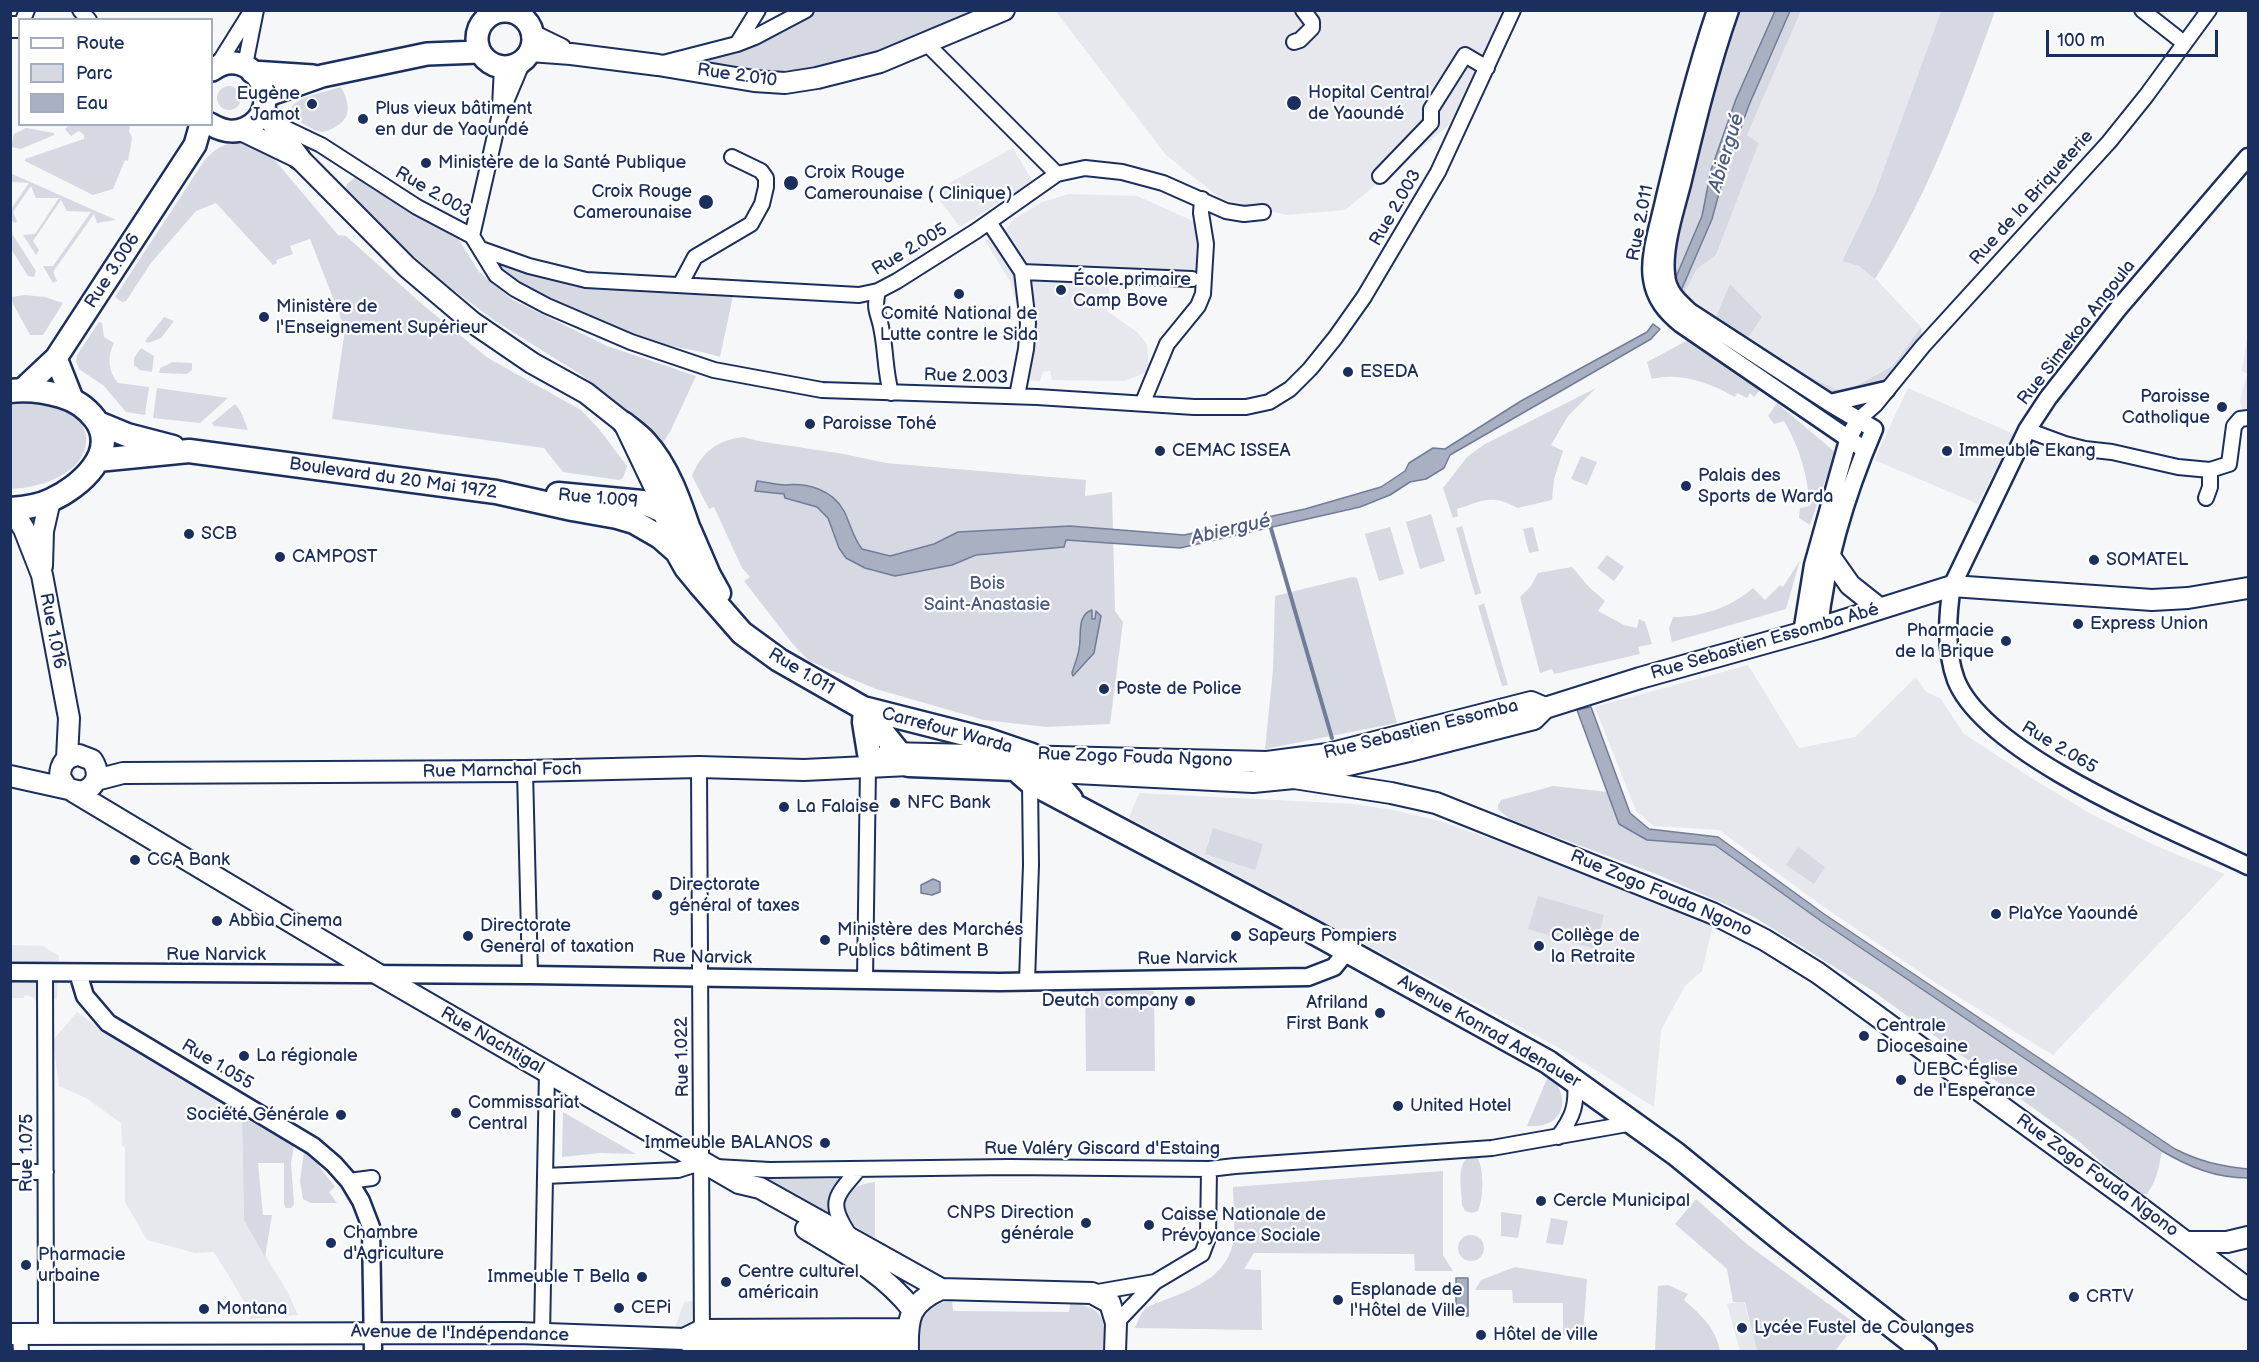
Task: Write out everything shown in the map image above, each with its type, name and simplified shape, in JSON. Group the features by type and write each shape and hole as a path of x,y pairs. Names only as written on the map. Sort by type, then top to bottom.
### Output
{"highway":[{"path":"11,509 50,500 77,484 89,474 98,460 103,441 98,423 89,412 73,401 51,393 16,390"},
{"path":"98,423 127,435 189,451"},
{"name":"Boulevard du 20 Mai 1972","path":"98,460 189,451 496,492 634,522 660,537 677,552"},
{"name":"Rue 1.009","path":"496,492 578,495 642,502 675,516 690,531"},
{"name":"Rue 1.011","path":"690,531 709,575 742,633"},
{"name":"Rue 1.011","path":"677,552 693,576 742,633 788,666 864,709"},
{"path":"864,709 869,760"},
{"name":"Carrefour Warda","path":"864,709 904,759 1032,769"},
{"name":"Carrefour Warda","path":"864,709 985,739 1032,769"},
{"name":"Avenue Konrad Adenauer","path":"1032,769 1078,808 1347,951 1548,1062 1634,1123 1925,1352"}],"main road":[{"name":"Rue 2.010","path":"520,25 571,54 658,64 754,81 785,83 817,78 880,62 1004,10"},
{"path":"487,18 520,25 514,66 502,67 488,62 479,52 478,31 487,18"},
{"path":"427,54 478,31"},
{"path":"214,68 232,62 249,68 322,76 427,54 479,52"},
{"path":"249,68 259,78 266,109 299,158 407,267 472,322 532,363 586,393 646,442 664,468 690,531"},
{"path":"266,109 322,76"},
{"name":"Rue 3.006","path":"16,390 56,358 213,131 258,119 266,109"},
{"path":"213,131 299,158"},
{"path":"56,358 73,401"},
{"path":"624,423 657,492 677,552"},
{"path":"42,574 43,531 50,500"},
{"name":"Rue 1.016","path":"11,509 24,529 42,574 81,778"},
{"path":"1831,558 1850,585 1879,608"},
{"name":"Rue Sebastien Essomba Abé","path":"1295,769 1381,749 1534,719 1545,708 1952,586 2152,600 2188,598 2248,588"},
{"path":"1381,749 1385,782 1391,793"},
{"name":"Rue Marnchal Foch","path":"81,778 123,773 525,771 699,767 804,770 835,759 869,760"},
{"path":"869,760 904,759"},
{"name":"Rue Zogo Fouda Ngono","path":"1032,769 1267,762 1436,803 1574,856 1712,913 1765,940 1818,973 2188,1242 2248,1289"},
{"name":"Rue Zogo Fouda Ngono","path":"1032,769 1253,782 1295,769"},
{"path":"10,776 81,778"},
{"name":"Rue Nachtigal","path":"81,778 381,976 739,1183 760,1188 941,1289"},
{"path":"739,1183 753,1197 880,1275 896,1288 912,1309"},
{"path":"2227,1242 2248,1236"},
{"path":"2188,1242 2248,1244"},
{"path":"696,1339 908,1341 912,1309 924,1296 941,1289 1092,1293 1110,1303 1116,1323 1115,1352"},
{"name":"Avenue de l'Indépendance","path":"17,1340 46,1334 373,1342 542,1335 696,1339"}],"street":[{"path":"214,68 254,10"},
{"path":"249,68 254,10"},
{"path":"737,44 758,10"},
{"path":"658,64 737,44 806,10"},
{"path":"1294,42 1300,40 1312,28 1312,22 1303,10"},
{"name":"Rue 2.003","path":"266,109 417,207 472,236 496,275 515,289 547,306 631,342 714,370 822,390 1017,396 1143,402 1194,407 1246,407 1269,402 1290,389 1335,338 1364,297 1438,172 1513,10"},
{"name":"Rue 2.011","path":"1716,10 1693,78 1661,213 1652,262 1652,279 1657,297 1667,313 1865,450"},
{"name":"Rue 2.011","path":"1730,10 1707,82 1673,217 1666,277 1674,298 1690,312 1830,404 1874,429"},
{"path":"2142,10 2184,43"},
{"name":"Rue de la Briqueterie","path":"1810,630 1813,565 1842,459 1849,437 1859,419 1875,405 1923,346 2109,142 2209,10"},
{"path":"472,236 520,25"},
{"path":"925,42 1057,174"},
{"path":"1380,176 1431,123 1431,109 1464,54 1487,68"},
{"path":"499,118 502,67"},
{"path":"680,285 695,257 751,224 762,204 766,187 761,171 732,157"},
{"name":"Rue Simekoa Angoula","path":"1952,586 2027,430 2048,398 2117,310 2248,157"},
{"name":"Rue 2.005","path":"481,249 529,266 586,280 859,295 878,291 897,282 1057,174 1085,168 1122,172 1163,183 1226,211 1245,214 1263,212"},
{"path":"1143,402 1167,344 1198,306 1203,294 1206,244 1201,213 1202,199"},
{"path":"989,222 1022,272 1028,323 1026,349 1017,396"},
{"path":"1022,272 1192,279"},
{"path":"878,291 874,307 882,331 886,374 891,393"},
{"path":"1830,404 1886,390"},
{"path":"1810,630 1865,450 1874,429 1875,405"},
{"path":"1819,417 1837,442 1842,459"},
{"path":"2027,430 2085,449 2112,452 2178,467 2210,470 2229,464 2235,426 2240,419 2248,418"},
{"path":"2206,498 2210,487 2210,470"},
{"name":"Rue 2.065","path":"1952,586 1947,614 1949,658 1957,682 1980,717 2002,736 2093,791 2248,866"},
{"path":"866,980 869,760"},
{"name":"Rue 1.022","path":"696,1339 707,1165 700,978 699,767"},
{"path":"1027,981 1032,769"},
{"path":"525,771 530,975"},
{"name":"Rue Narvick","path":"10,972 1027,981 1308,977 1334,967 1347,951"},
{"name":"Rue 1.075","path":"45,973 46,1334"},
{"name":"Rue 1.055","path":"78,973 85,996 108,1023 313,1146 349,1181 361,1201 371,1227 373,1342"},
{"path":"542,1335 547,1072"},
{"path":"1558,1137 1572,1119 1576,1096 1575,1081"},
{"name":"Rue Valéry Giscard d'Estaing","path":"545,1176 678,1170 707,1165 858,1170 998,1167 1209,1169 1492,1148 1634,1123"},
{"path":"1116,1323 1155,1282 1202,1254 1208,1238 1209,1169"},
{"path":"852,1240 838,1216 837,1199 840,1189 858,1170"},
{"path":"10,1172 45,1172"},
{"path":"349,1181 372,1178"},
{"path":"1092,1293 1155,1282"}],"shaded area":[{"name":"Hopital Central de Yaoundé","path":"1061,10 1511,11 1478,79 1447,127 1345,210 1287,215 1221,199 1166,155 1057,13"},
{"path":"1801,11 1941,11 1875,193 1842,260 1859,266 1875,278 1921,327 1892,365 1848,390 1835,389 1772,356 1746,339 1731,284 1716,317 1710,317 1682,298 1697,269 1716,255 1759,143 1747,135"},
{"path":"1013,148 1033,182 960,227 938,198 940,188"},
{"name":"École primaire Camp Bove","path":"1069,194 1137,196 1200,224 1202,259 1196,287 1110,281 1107,311 1137,332 1147,344 1149,371 1125,381 1052,380 1050,371 1043,372 1040,381 1022,380 1024,332 1010,281 985,241 1006,229 1014,219 1042,202"},
{"path":"2248,331 2248,416 2244,416 2240,401 2247,374 2242,371"},
{"path":"1908,388 2014,434 1978,504 1874,460"},
{"path":"1748,665 1799,748 1855,737 1916,677 1926,692 1940,698 1964,734 2033,779 2091,814 2154,845 2225,874 2053,1055 1936,983 1821,905 1719,830 1654,826 1636,811 1595,707"},
{"name":"Collège de la Retraite","path":"1139,793 1354,804 1393,810 1436,820 1589,872 1714,921 1702,971 1685,986 1661,1030 1654,1107 1565,1051 1129,818"},
{"path":"11,945 43,946 59,956 57,999 36,1001 33,997 25,995 24,998 11,998"},
{"path":"77,1012 242,1117 244,1220 288,1293 298,1315 249,1319 250,1311 214,1252 195,1253 147,1240 125,1202 125,1147 122,1146 121,1123 86,1098 59,1086 53,1040"},
{"path":"701,1300 699,1330 673,1333 684,1302"},
{"name":"Lycée Fustel de Coulanges","path":"1744,1301 1757,1351 1740,1351 1727,1304"},
{"path":"99,1349 266,1350 274,1351 78,1351"}],"green space":[{"path":"818,11 974,11 879,50 805,69 760,71 702,61 777,34"},
{"path":"1730,11 1775,11 1736,99 1711,170 1702,216 1670,291 1666,262"},
{"path":"1790,11 1801,11 1747,135 1759,143 1716,255 1697,269 1682,298 1709,317 1716,317 1730,284 1762,317 1747,339 1772,357 1835,389 1848,390 1892,366 1921,327 1923,346 1859,419 1677,300 1712,219 1724,175 1749,105"},
{"path":"1941,11 1995,11 1957,114 1928,182 1875,279 1859,266 1842,261 1875,193"},
{"path":"229,86 238,89 241,98 238,107 229,110 220,107 217,98 220,89"},
{"path":"341,87 348,109 345,119 335,127 317,131 292,117 290,109 295,103 306,97"},
{"path":"68,126 130,126 129,131 132,138 128,161 125,160 113,189 93,195 25,161 25,159 84,139 84,135 79,131 71,136 65,129"},
{"path":"26,128 54,133 54,135 21,149 11,147 14,134"},
{"path":"233,143 255,146 269,154 338,235 346,236 423,305 488,358 581,410 599,429 627,466 623,478 619,480 563,472 544,448 332,419 345,329 310,239 290,246 293,254 276,260 277,263 273,265 216,203 196,211 151,263 126,301 122,302 115,297 204,161 217,149"},
{"path":"10,173 116,220 97,223 94,214 53,272 57,281 53,283 43,266 53,266 91,212 67,211 61,200 33,241 39,250 36,255 23,235 35,234 59,198 36,198 31,186 13,212 17,221 15,223 11,220 11,209 29,183 11,182"},
{"path":"357,176 457,237 479,272 513,300 607,346 696,376 670,432 660,447 611,397 580,374 495,321 443,282 350,199 346,190 347,184"},
{"path":"11,232 36,271 34,277 28,276 11,249"},
{"path":"497,264 576,287 733,296 720,357 666,345 602,323 526,287"},
{"path":"25,295 45,297 63,303 43,335 30,335 11,300 11,297"},
{"path":"164,317 174,321 161,338 148,343 145,341"},
{"path":"99,322 102,323 104,337 114,343 110,353 110,364 112,374 118,383 149,387 145,415 126,412 104,386 79,369 76,361 77,355"},
{"path":"1690,339 1760,390 1754,397 1750,393 1747,398 1737,393 1735,397 1695,380 1673,377 1652,379 1647,362"},
{"path":"141,348 154,356 152,372 140,370 134,365 134,358"},
{"path":"173,362 192,363 192,370 187,374 159,373 160,368"},
{"path":"157,388 228,398 200,423 153,418"},
{"path":"1596,388 1568,416 1551,445 1563,451 1554,479 1552,500 1518,508 1501,501 1488,500 1457,509 1458,516 1453,518 1443,488 1467,457 1485,444"},
{"path":"31,403 57,407 73,415 83,427 86,436 85,446 78,462 64,474 38,485 11,489 11,405"},
{"path":"1777,403 1835,452 1810,525 1799,518 1800,508 1810,506 1805,472 1798,451 1784,421 1774,424 1768,416"},
{"path":"235,404 248,430 214,426 212,423"},
{"name":"Bois Saint-Anastasie","path":"743,437 886,463 1086,480 1085,496 1112,492 1115,611 1123,622 1110,724 1046,727 984,720 876,689 809,661 792,643 744,581 750,577 742,568 714,507 709,509 692,476 700,460 718,444"},
{"path":"1581,456 1597,462 1587,485 1571,479"},
{"path":"1431,514 1445,561 1420,569 1406,522"},
{"path":"1462,526 1481,593 1475,595 1456,528"},
{"path":"1390,527 1404,574 1379,581 1365,534"},
{"path":"1533,527 1539,551 1529,553 1523,529"},
{"path":"1607,555 1624,567 1614,581 1597,568"},
{"path":"1800,560 1786,609 1672,642 1669,628 1673,617 1716,610 1735,601 1753,588 1765,600 1780,585 1783,587"},
{"path":"1572,567 1605,601 1598,611 1624,625 1637,628 1639,619 1645,622 1652,644 1638,647 1640,654 1554,674 1552,669 1540,673 1520,597 1531,586 1538,573"},
{"path":"1352,577 1357,578 1397,723 1265,749 1273,670 1275,596"},
{"path":"1484,603 1508,685 1502,686 1478,606"},
{"path":"1553,786 1608,792 1619,824 1647,840 1715,845 1821,921 2162,1151 2159,1168 2147,1194 2142,1194 2102,1163 2081,1143 1873,991 1754,917 1656,874 1511,820 1498,809 1501,800"},
{"path":"1213,828 1263,844 1255,870 1205,854"},
{"path":"1798,847 1825,867 1814,884 1786,865"},
{"path":"1538,896 1604,915 1595,949 1528,929"},
{"path":"1085,990 1154,991 1155,1071 1086,1071"},
{"path":"1549,1074 1561,1093 1561,1110 1557,1117 1549,1123 1527,1126"},
{"path":"563,1112 636,1154 600,1153 562,1157"},
{"path":"242,1117 294,1145 291,1163 294,1204 291,1208 286,1208 284,1204 284,1163 258,1163 263,1215 272,1215 265,1257 244,1220"},
{"path":"304,1151 312,1157 335,1187 329,1192 337,1203 311,1203 303,1199 300,1181"},
{"path":"1471,1156 1477,1157 1481,1168 1482,1183 1478,1211 1472,1213 1465,1211 1462,1205 1461,1185 1463,1164"},
{"path":"1443,1171 1443,1255 1453,1271 1415,1271 1414,1254 1254,1253 1244,1269 1261,1270 1262,1330 1135,1328 1147,1307 1199,1285 1221,1268 1233,1243 1233,1187"},
{"path":"767,1179 842,1179 831,1193 829,1203 835,1220"},
{"path":"875,1182 875,1238 850,1222 841,1206 842,1200 851,1190"},
{"path":"1696,1199 1748,1245 1856,1324 1835,1351 1757,1351 1745,1302 1733,1302 1727,1269 1675,1224"},
{"path":"1501,1212 1522,1215 1518,1238 1501,1236"},
{"path":"1551,1218 1568,1221 1563,1245 1546,1243"},
{"path":"1471,1235 1480,1239 1484,1248 1480,1257 1471,1261 1462,1257 1458,1248 1462,1239"},
{"path":"1515,1267 1587,1279 1583,1336 1563,1335 1563,1303 1513,1303 1512,1290 1475,1290 1481,1280"},
{"path":"1668,1285 1688,1294 1684,1300 1711,1329 1720,1351 1655,1351 1658,1286"},
{"path":"952,1301 953,1311 1069,1312 1070,1304 1082,1305 1096,1311 1101,1317 1105,1351 918,1351 918,1331 922,1316 932,1306"}],"water":[{"name":"Abiergué","path":"1775,11 1790,11 1749,105 1724,175 1712,219 1677,300 1670,291 1702,216 1711,170 1736,99"},
{"name":"Abiergué","path":"1653,324 1660,329 1651,339 1450,455 1444,468 1426,479 1410,482 1390,495 1360,507 1180,548 1066,540 1064,547 976,555 952,565 895,576 865,568 846,558 839,548 828,518 817,507 785,498 784,494 755,491 757,481 802,485 818,489 839,503 862,549 890,556 934,544 958,532 1070,526 1184,535 1305,509 1381,487 1405,471 1409,463 1433,448 1445,449 1521,401 1647,332"},
{"path":"1092,610 1092,619 1095,619 1096,611 1101,616 1094,653 1073,676 1082,621 1084,616"},
{"path":"1591,707 1630,813 1649,829 1718,837 1824,914 2175,1149 2211,1163 2248,1169 2248,1178 2225,1176 2203,1170 2162,1151 1821,921 1715,845 1647,840 1619,824 1577,710"},
{"path":"933,879 940,882 940,892 932,895 921,893 921,885"},
{"path":"1456,1278 1468,1278 1468,1316 1456,1316"}],"waterway":[{"name":"Abiergué","path":"1270,525 1332,738"}],"place":[{"name":"Hopital Central de Yaoundé","path":"1294,103"},
{"name":"Eugène Jamot","path":"312,104"},
{"name":"Plus vieux bâtiment en dur de Yaoundé","path":"363,119"},
{"name":"Ministère de la Santé Publique","path":"426,163"},
{"name":"Croix Rouge Camerounaise ( Clinique)","path":"791,183"},
{"name":"Croix Rouge Camerounaise","path":"706,202"},
{"name":"École primaire Camp Bove","path":"1061,290"},
{"name":"Comité National de Lutte contre le Sida","path":"959,294"},
{"name":"Ministère de l'Enseignement Supérieur","path":"264,317"},
{"name":"ESEDA","path":"1348,372"},
{"name":"Paroisse Catholique","path":"2222,407"},
{"name":"Paroisse Tohé","path":"810,424"},
{"name":"CEMAC ISSEA","path":"1160,451"},
{"name":"Immeuble Ekang","path":"1947,451"},
{"name":"Palais des Sports de Warda","path":"1686,486"},
{"name":"SCB","path":"189,534"},
{"name":"CAMPOST","path":"280,557"},
{"name":"SOMATEL","path":"2094,560"},
{"name":"Express Union","path":"2078,624"},
{"name":"Pharmacie de la Brique","path":"2006,641"},
{"name":"Poste de Police","path":"1104,689"},
{"name":"NFC Bank","path":"895,803"},
{"name":"La Falaise","path":"784,807"},
{"name":"CCA Bank","path":"135,860"},
{"name":"Directorate général of taxes","path":"657,895"},
{"name":"PlaYce Yaoundé","path":"1996,914"},
{"name":"Abbia Cinema","path":"217,921"},
{"name":"Directorate General of taxation","path":"468,936"},
{"name":"Sapeurs Pompiers","path":"1236,936"},
{"name":"Ministère des Marchés Publics bâtiment B","path":"825,940"},
{"name":"Collège de la Retraite","path":"1539,946"},
{"name":"Deutch company","path":"1190,1001"},
{"name":"Afriland First Bank","path":"1380,1013"},
{"name":"Centrale Diocesaine","path":"1864,1036"},
{"name":"La régionale","path":"244,1056"},
{"name":"UEBC Église de l'Esperance","path":"1901,1080"},
{"name":"United Hotel","path":"1398,1106"},
{"name":"Commissariat Central","path":"456,1113"},
{"name":"Société Générale","path":"341,1115"},
{"name":"Immeuble BALANOS","path":"825,1143"},
{"name":"Cercle Municipal","path":"1541,1201"},
{"name":"CNPS Direction générale","path":"1086,1223"},
{"name":"Caisse Nationale de Prévoyance Sociale","path":"1149,1225"},
{"name":"Chambre d'Agriculture","path":"331,1243"},
{"name":"Pharmacie urbaine","path":"26,1265"},
{"name":"Immeuble T Bella","path":"642,1277"},
{"name":"Centre culturel américain","path":"726,1282"},
{"name":"CRTV","path":"2074,1297"},
{"name":"Esplanade de l'Hôtel de Ville","path":"1338,1300"},
{"name":"CEPi","path":"619,1308"},
{"name":"Montana","path":"204,1309"},
{"name":"Lycée Fustel de Coulanges","path":"1742,1328"},
{"name":"Hôtel de ville","path":"1481,1335"}]}
